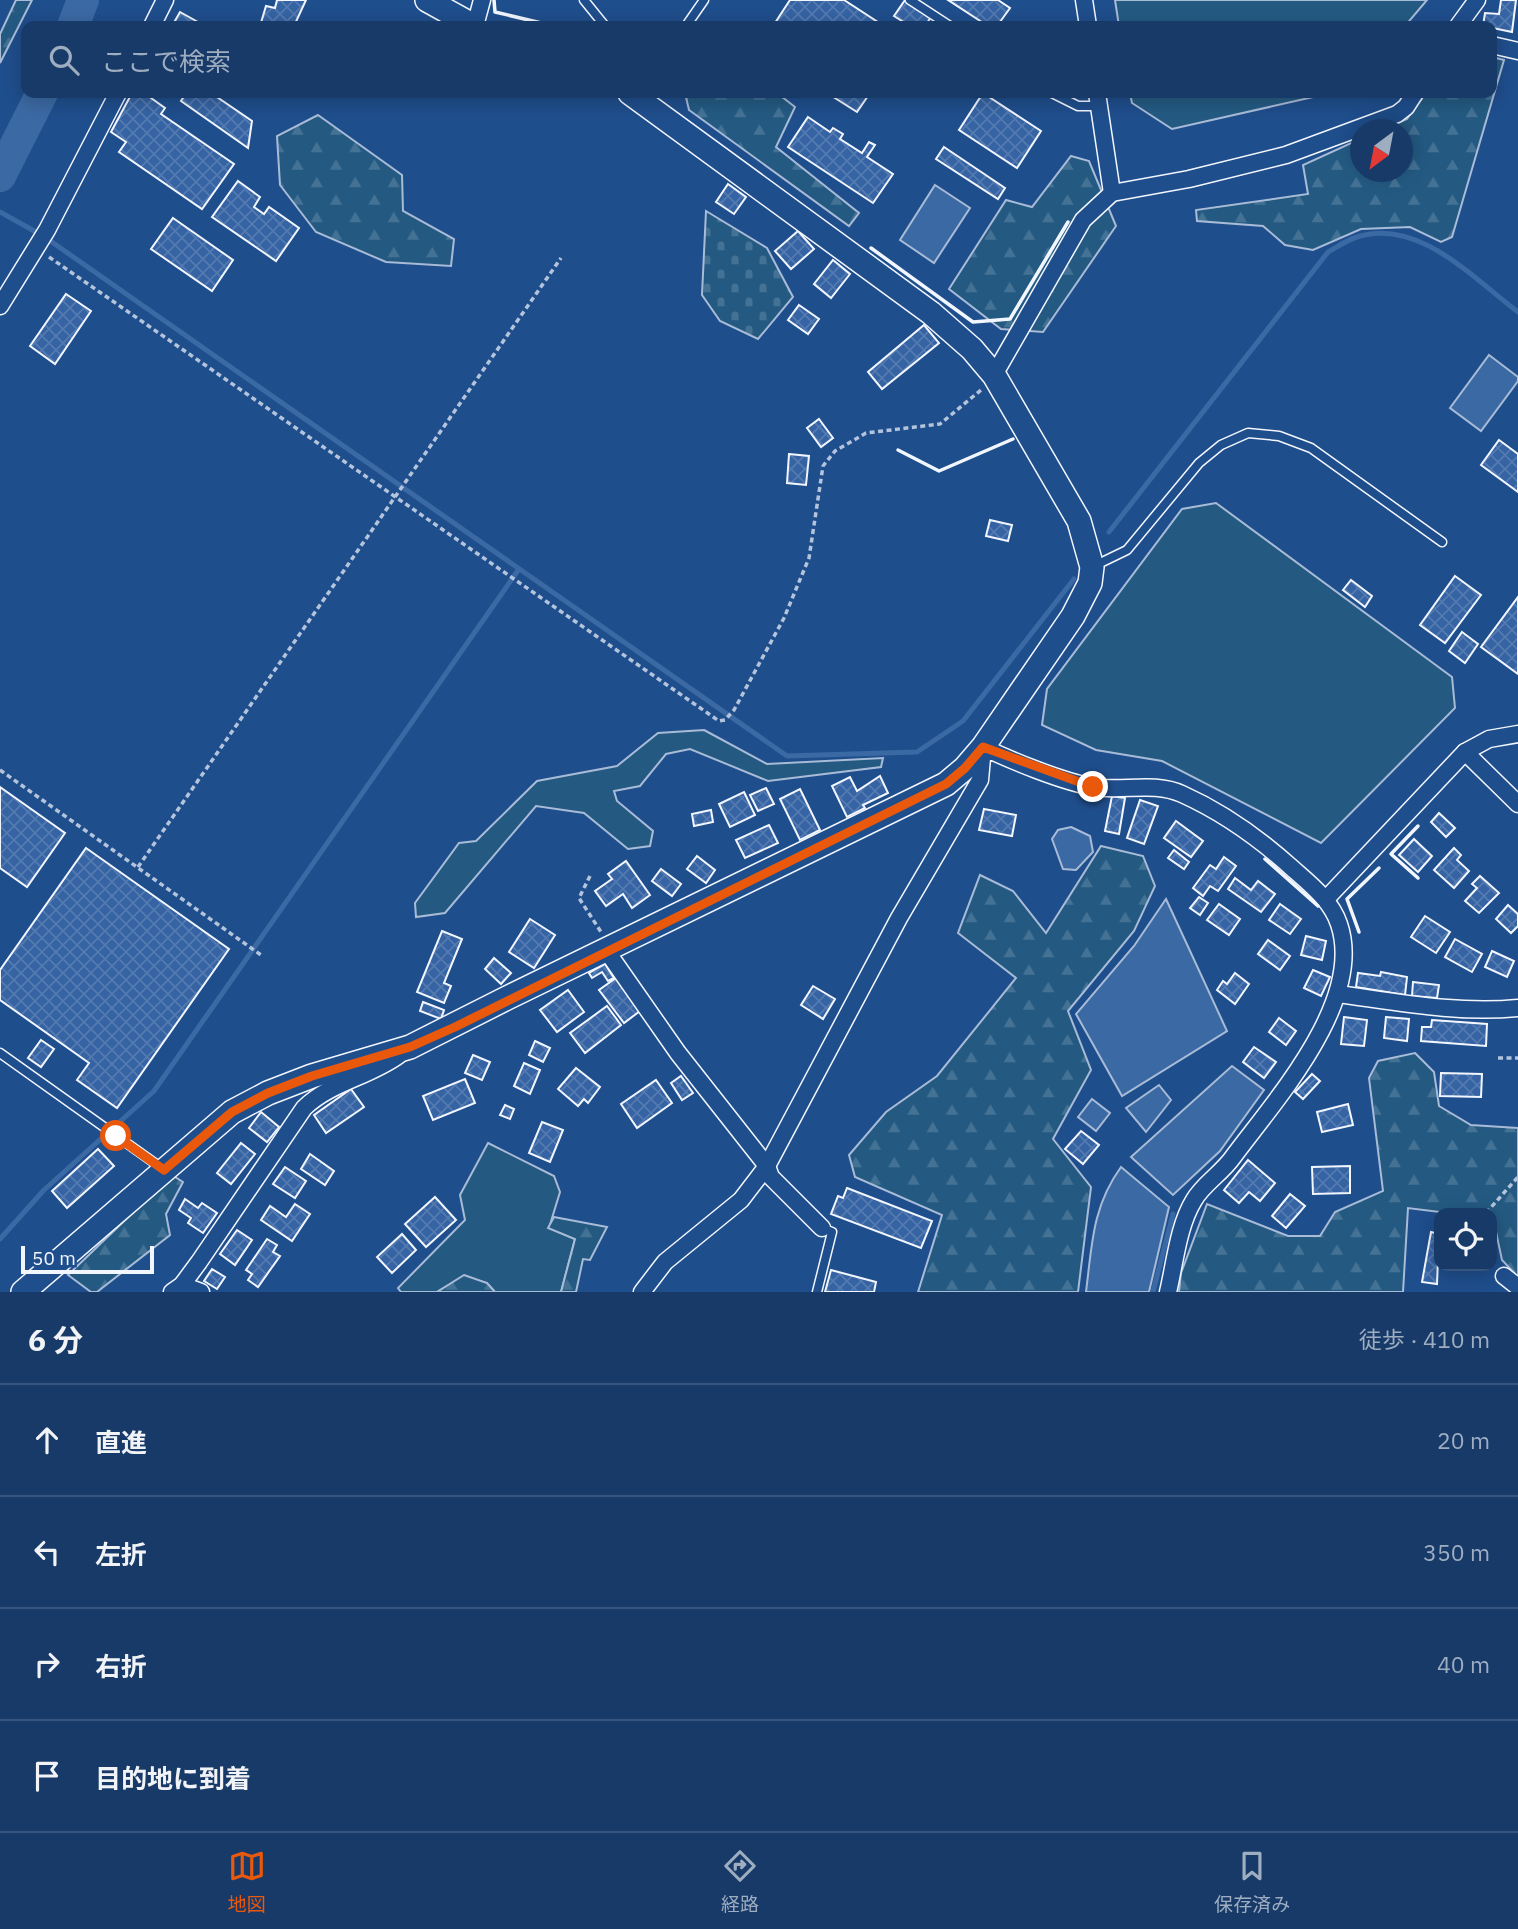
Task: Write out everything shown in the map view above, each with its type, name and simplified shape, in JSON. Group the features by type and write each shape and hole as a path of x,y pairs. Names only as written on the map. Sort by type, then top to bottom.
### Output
{"street":[{"path":"155,21 166,0"},
{"path":"427,0 466,21"},
{"path":"476,21 482,0"},
{"path":"1084,0 1087,21"},
{"path":"1462,21 1477,0"},
{"path":"1497,46 1518,51"},
{"path":"0,306 36,248 115,98"},
{"path":"23,1292 232,1112 268,1093 312,1076 410,1047 946,784 965,768 983,747 1073,616 1090,583 1092,566 1079,521 994,375 972,349 931,313 641,98"},
{"path":"994,375 1083,220 1112,193 1189,179 1286,155 1396,114 1406,107 1412,98"},
{"path":"1098,100 1112,193"},
{"path":"1326,899 1465,752 1489,739 1518,734"},
{"path":"983,747 1093,787 1151,787 1180,792 1223,816 1269,848 1326,899 1339,923 1345,950 1344,973 1338,994 1305,1056 1231,1161 1195,1197 1187,1213 1168,1292"},
{"path":"642,1292 665,1262 741,1200 767,1166 899,918 980,780 983,747"},
{"path":"1465,752 1518,804"},
{"path":"606,950 678,1053 767,1166 771,1178 822,1228"},
{"path":"1338,994 1434,1007 1497,1010 1518,1007"},
{"path":"201,1292 177,1289 304,1108 319,1093 379,1070 410,1047"},
{"path":"1504,1276 1518,1287"}],"lane":[{"path":"584,0 601,21"},
{"path":"689,21 704,0"},
{"path":"911,0 942,21"},
{"path":"1062,98 1078,106 1098,100"},
{"path":"1092,566 1115,558 1126,550 1199,463 1221,444 1248,433 1279,436 1311,448 1442,542"},
{"path":"0,1053 164,1170"},
{"path":"817,1292 832,1232 822,1228"}],"path":[{"path":"36,248 397,495 707,715 725,720 734,710 784,618 809,558 824,466 835,451 866,433 940,424 978,394 994,375"},
{"path":"138,867 561,258"},
{"path":"0,770 261,955"},
{"path":"590,876 579,898 605,939 606,950"},
{"path":"1498,1058 1518,1058"},
{"path":"1490,1208 1518,1177"}],"green space":[{"path":"16,0 32,0 0,63 0,34"},
{"path":"1115,0 1427,0 1409,21 1118,21"},
{"path":"1497,58 1504,60 1497,84"},
{"path":"686,98 783,98 795,107 776,147 859,213 849,226 689,110"},
{"path":"1131,98 1309,98 1172,129 1132,103"},
{"path":"1422,98 1493,98 1452,237 1441,242 1410,227 1361,229 1313,250 1285,245 1263,226 1197,221 1196,210 1308,194 1303,165 1350,144 1350,182 1413,182 1413,119 1407,119"},
{"path":"318,115 402,175 403,211 454,239 451,266 386,262 316,232 280,185 277,136"},
{"path":"1071,156 1089,161 1116,226 1043,332 1001,329 949,289 1006,200 1032,207"},
{"path":"706,211 767,248 793,297 758,339 720,321 702,295"},
{"path":"1216,503 1452,677 1455,708 1321,843 1162,761 1096,750 1042,725 1047,689 1182,509"},
{"path":"704,730 767,764 883,758 881,767 768,781 690,749 666,754 640,786 614,791 617,801 653,831 650,846 628,849 584,813 536,806 445,913 416,917 415,903 459,843 476,841 537,781 617,766 658,733"},
{"path":"1101,846 1143,856 1155,886 1134,931 1068,1011 1091,1070 1053,1139 1091,1187 1078,1292 918,1292 942,1215 855,1177 849,1155 886,1112 937,1076 1016,978 958,933 980,875 1013,891 1046,933"},
{"path":"1415,1053 1434,1072 1439,1106 1471,1125 1518,1128 1518,1277 1502,1260 1497,1236 1497,1208 1434,1208 1434,1211 1408,1208 1403,1292 1179,1292 1181,1273 1207,1204 1288,1236 1320,1236 1335,1212 1383,1191 1369,1078 1378,1061"},
{"path":"488,1143 554,1176 560,1192 549,1228 575,1239 561,1292 495,1292 487,1283 464,1276 437,1292 401,1292 398,1288 465,1220 460,1195"},
{"path":"172,1175 183,1182 166,1214 170,1235 97,1292 91,1292 68,1275"},
{"path":"554,1217 607,1227 590,1260 583,1259 576,1292 561,1292 575,1239 548,1228"},
{"path":"464,1275 487,1283 495,1292 437,1292"}],"shaded area":[{"path":"935,185 970,208 934,263 900,240"},
{"path":"1489,355 1518,377 1518,381 1481,431 1450,408"},
{"path":"1071,827 1090,836 1093,852 1076,870 1063,869 1052,839 1058,830"},
{"path":"1166,899 1227,1031 1122,1096 1076,1014 1134,946"},
{"path":"1232,1066 1264,1090 1220,1151 1173,1195 1131,1157"},
{"path":"1159,1085 1171,1100 1146,1132 1126,1108"},
{"path":"1092,1099 1110,1113 1096,1131 1078,1117"},
{"path":"1121,1167 1169,1207 1149,1292 1086,1292 1099,1212 1111,1182"}],"building":[{"path":"277,0 306,0 296,21 262,21 266,6 275,8"},
{"path":"790,0 844,0 876,21 776,21"},
{"path":"905,0 931,17 928,21 902,21 894,16"},
{"path":"948,0 998,0 1010,8 1001,21 980,21"},
{"path":"1501,0 1516,0 1512,32 1497,29 1497,21 1484,21 1485,13 1499,14"},
{"path":"180,12 196,21 175,21"},
{"path":"129,98 151,98 165,108 161,114 234,164 202,209 119,152 126,142 111,132"},
{"path":"183,98 218,98 252,121 248,148 181,101"},
{"path":"835,98 867,98 857,112"},
{"path":"980,98 991,98 1041,131 1017,168 959,130"},
{"path":"808,117 830,132 833,128 843,134 840,139 862,153 869,142 875,145 867,157 893,174 873,203 788,147"},
{"path":"944,147 1005,188 998,199 936,159"},
{"path":"238,181 260,197 254,207 264,214 269,207 299,228 276,261 212,217"},
{"path":"728,184 746,197 734,214 716,202"},
{"path":"173,218 233,260 212,291 151,249"},
{"path":"798,231 814,249 791,269 775,251"},
{"path":"833,260 850,274 831,298 814,284"},
{"path":"66,294 91,311 55,364 30,346"},
{"path":"799,305 819,319 808,334 788,320"},
{"path":"924,325 939,343 882,389 868,372"},
{"path":"819,419 833,438 821,447 807,428"},
{"path":"1499,440 1518,454 1518,492 1481,465"},
{"path":"789,454 809,456 806,485 787,483"},
{"path":"990,520 1012,525 1008,541 986,536"},
{"path":"1455,576 1481,595 1445,643 1420,625"},
{"path":"1351,580 1372,596 1365,607 1343,590"},
{"path":"1518,597 1518,674 1481,647"},
{"path":"1462,632 1478,644 1465,663 1449,651"},
{"path":"880,776 888,793 863,805 865,808 847,817 832,786 850,777 857,791"},
{"path":"0,787 65,833 27,887 0,868"},
{"path":"766,788 774,804 758,811 750,795"},
{"path":"800,789 820,830 800,840 780,799"},
{"path":"744,792 755,815 730,827 719,804"},
{"path":"1112,796 1125,798 1119,834 1105,831"},
{"path":"1140,800 1158,806 1144,844 1127,838"},
{"path":"984,809 1016,815 1012,836 979,830"},
{"path":"711,810 713,822 694,826 692,814"},
{"path":"1439,813 1455,828 1446,837 1431,822"},
{"path":"1176,821 1203,841 1191,857 1164,838"},
{"path":"769,825 778,843 745,858 736,840"},
{"path":"1414,839 1432,856 1418,872 1399,855"},
{"path":"86,848 229,949 117,1108 77,1080 89,1063 0,1000 0,970"},
{"path":"1454,848 1461,855 1457,860 1469,871 1454,888 1434,870"},
{"path":"1174,850 1189,862 1184,869 1168,858"},
{"path":"697,856 715,870 706,883 687,869"},
{"path":"1224,857 1236,866 1218,891 1210,886 1203,896 1193,888 1210,865 1216,869"},
{"path":"626,861 650,895 632,908 623,894 606,906 595,891 612,879 608,874"},
{"path":"661,869 681,884 672,896 652,881"},
{"path":"1480,876 1499,893 1479,913 1465,901 1477,888 1472,884"},
{"path":"1235,878 1251,890 1258,881 1275,894 1261,912 1228,889"},
{"path":"1199,897 1208,903 1200,915 1190,908"},
{"path":"1219,904 1240,919 1229,935 1207,920"},
{"path":"1280,904 1301,919 1290,934 1269,920"},
{"path":"1508,905 1518,914 1518,926 1511,933 1496,919"},
{"path":"1425,916 1450,932 1436,953 1411,937"},
{"path":"530,919 555,935 534,968 509,952"},
{"path":"442,931 462,939 444,983 451,986 444,1003 417,992"},
{"path":"1306,936 1326,941 1322,960 1301,955"},
{"path":"1455,939 1482,954 1472,972 1445,957"},
{"path":"1268,940 1290,956 1280,970 1258,954"},
{"path":"1492,951 1514,961 1507,977 1485,967"},
{"path":"494,958 511,973 501,984 485,969"},
{"path":"605,964 614,978 608,981 602,972 592,978 589,973"},
{"path":"1313,970 1330,977 1321,996 1304,988"},
{"path":"1381,972 1407,977 1405,995 1356,987 1358,973 1380,976"},
{"path":"1235,973 1249,984 1235,1004 1217,990 1223,981 1227,984"},
{"path":"616,978 640,1011 624,1023 599,990"},
{"path":"1413,982 1439,985 1437,998 1412,996"},
{"path":"813,986 835,999 823,1019 801,1005"},
{"path":"568,990 584,1012 557,1032 540,1010"},
{"path":"423,1002 444,1010 441,1019 420,1011"},
{"path":"607,1006 621,1025 585,1053 570,1033"},
{"path":"1344,1017 1367,1020 1364,1046 1341,1044"},
{"path":"1386,1017 1409,1019 1407,1041 1384,1038"},
{"path":"1279,1018 1296,1031 1286,1045 1269,1032"},
{"path":"1432,1020 1487,1024 1486,1046 1421,1041 1422,1027 1431,1027"},
{"path":"41,1040 54,1049 41,1067 28,1058"},
{"path":"535,1041 550,1048 543,1062 529,1055"},
{"path":"1254,1047 1276,1062 1264,1078 1243,1062"},
{"path":"473,1055 490,1062 482,1080 465,1073"},
{"path":"524,1063 540,1070 530,1094 514,1086"},
{"path":"576,1068 600,1087 588,1103 584,1099 578,1106 558,1089"},
{"path":"1441,1073 1482,1074 1481,1097 1440,1096"},
{"path":"1312,1074 1320,1081 1303,1099 1295,1092"},
{"path":"681,1076 693,1093 682,1100 671,1083"},
{"path":"465,1079 475,1103 433,1120 423,1096"},
{"path":"656,1080 672,1103 637,1128 621,1104"},
{"path":"351,1089 364,1107 326,1133 314,1115"},
{"path":"1348,1104 1353,1125 1322,1132 1317,1112"},
{"path":"505,1105 514,1109 510,1119 500,1115"},
{"path":"261,1112 279,1127 267,1142 249,1128"},
{"path":"542,1122 563,1130 550,1162 529,1153"},
{"path":"1081,1131 1099,1145 1083,1164 1065,1149"},
{"path":"241,1143 255,1154 231,1184 217,1173"},
{"path":"98,1149 114,1166 67,1208 52,1191"},
{"path":"310,1154 334,1171 325,1185 301,1169"},
{"path":"1248,1160 1275,1183 1260,1201 1249,1192 1239,1203 1224,1190"},
{"path":"1350,1166 1350,1193 1313,1194 1312,1167"},
{"path":"285,1167 306,1181 295,1198 273,1184"},
{"path":"847,1188 932,1221 921,1248 831,1214 838,1196 843,1198"},
{"path":"1290,1194 1305,1206 1286,1228 1272,1216"},
{"path":"435,1197 456,1220 426,1247 405,1224"},
{"path":"185,1199 198,1208 202,1203 217,1213 203,1233 188,1223 191,1218 179,1210"},
{"path":"295,1204 310,1214 292,1241 261,1220 270,1206 286,1217"},
{"path":"237,1230 252,1240 235,1265 220,1254"},
{"path":"1431,1232 1434,1233 1434,1271 1438,1271 1437,1284 1422,1282"},
{"path":"402,1234 416,1250 392,1273 377,1257"},
{"path":"267,1239 277,1245 273,1252 280,1256 258,1287 248,1280 252,1274 246,1270"},
{"path":"212,1269 225,1277 217,1289 204,1281"},
{"path":"831,1270 876,1282 874,1292 825,1292"}],"waterway":[{"path":"75,21 83,0"},
{"path":"0,176 39,98"},
{"path":"0,212 36,232"},
{"path":"1109,532 1328,252 1346,242 1380,233 1423,243 1464,268 1518,312"},
{"path":"49,240 787,756 917,752 963,721 1074,579"},
{"path":"0,1239 44,1190 154,1091 519,569"},
{"path":"1153,1292 1173,1214"}],"wall":[{"path":"494,0 495,12 533,21"},
{"path":"871,248 973,322 1010,319 1068,222"},
{"path":"898,450 939,471 1013,439"},
{"path":"1418,826 1391,854 1418,878"},
{"path":"1265,859 1318,906"},
{"path":"1359,932 1347,899 1379,868"}],"route":[{"path":"116,1136 164,1170 232,1112 268,1093 312,1076 410,1047 455,1027 507,998 946,784 965,768 983,747 1003,757 1093,787"}]}
